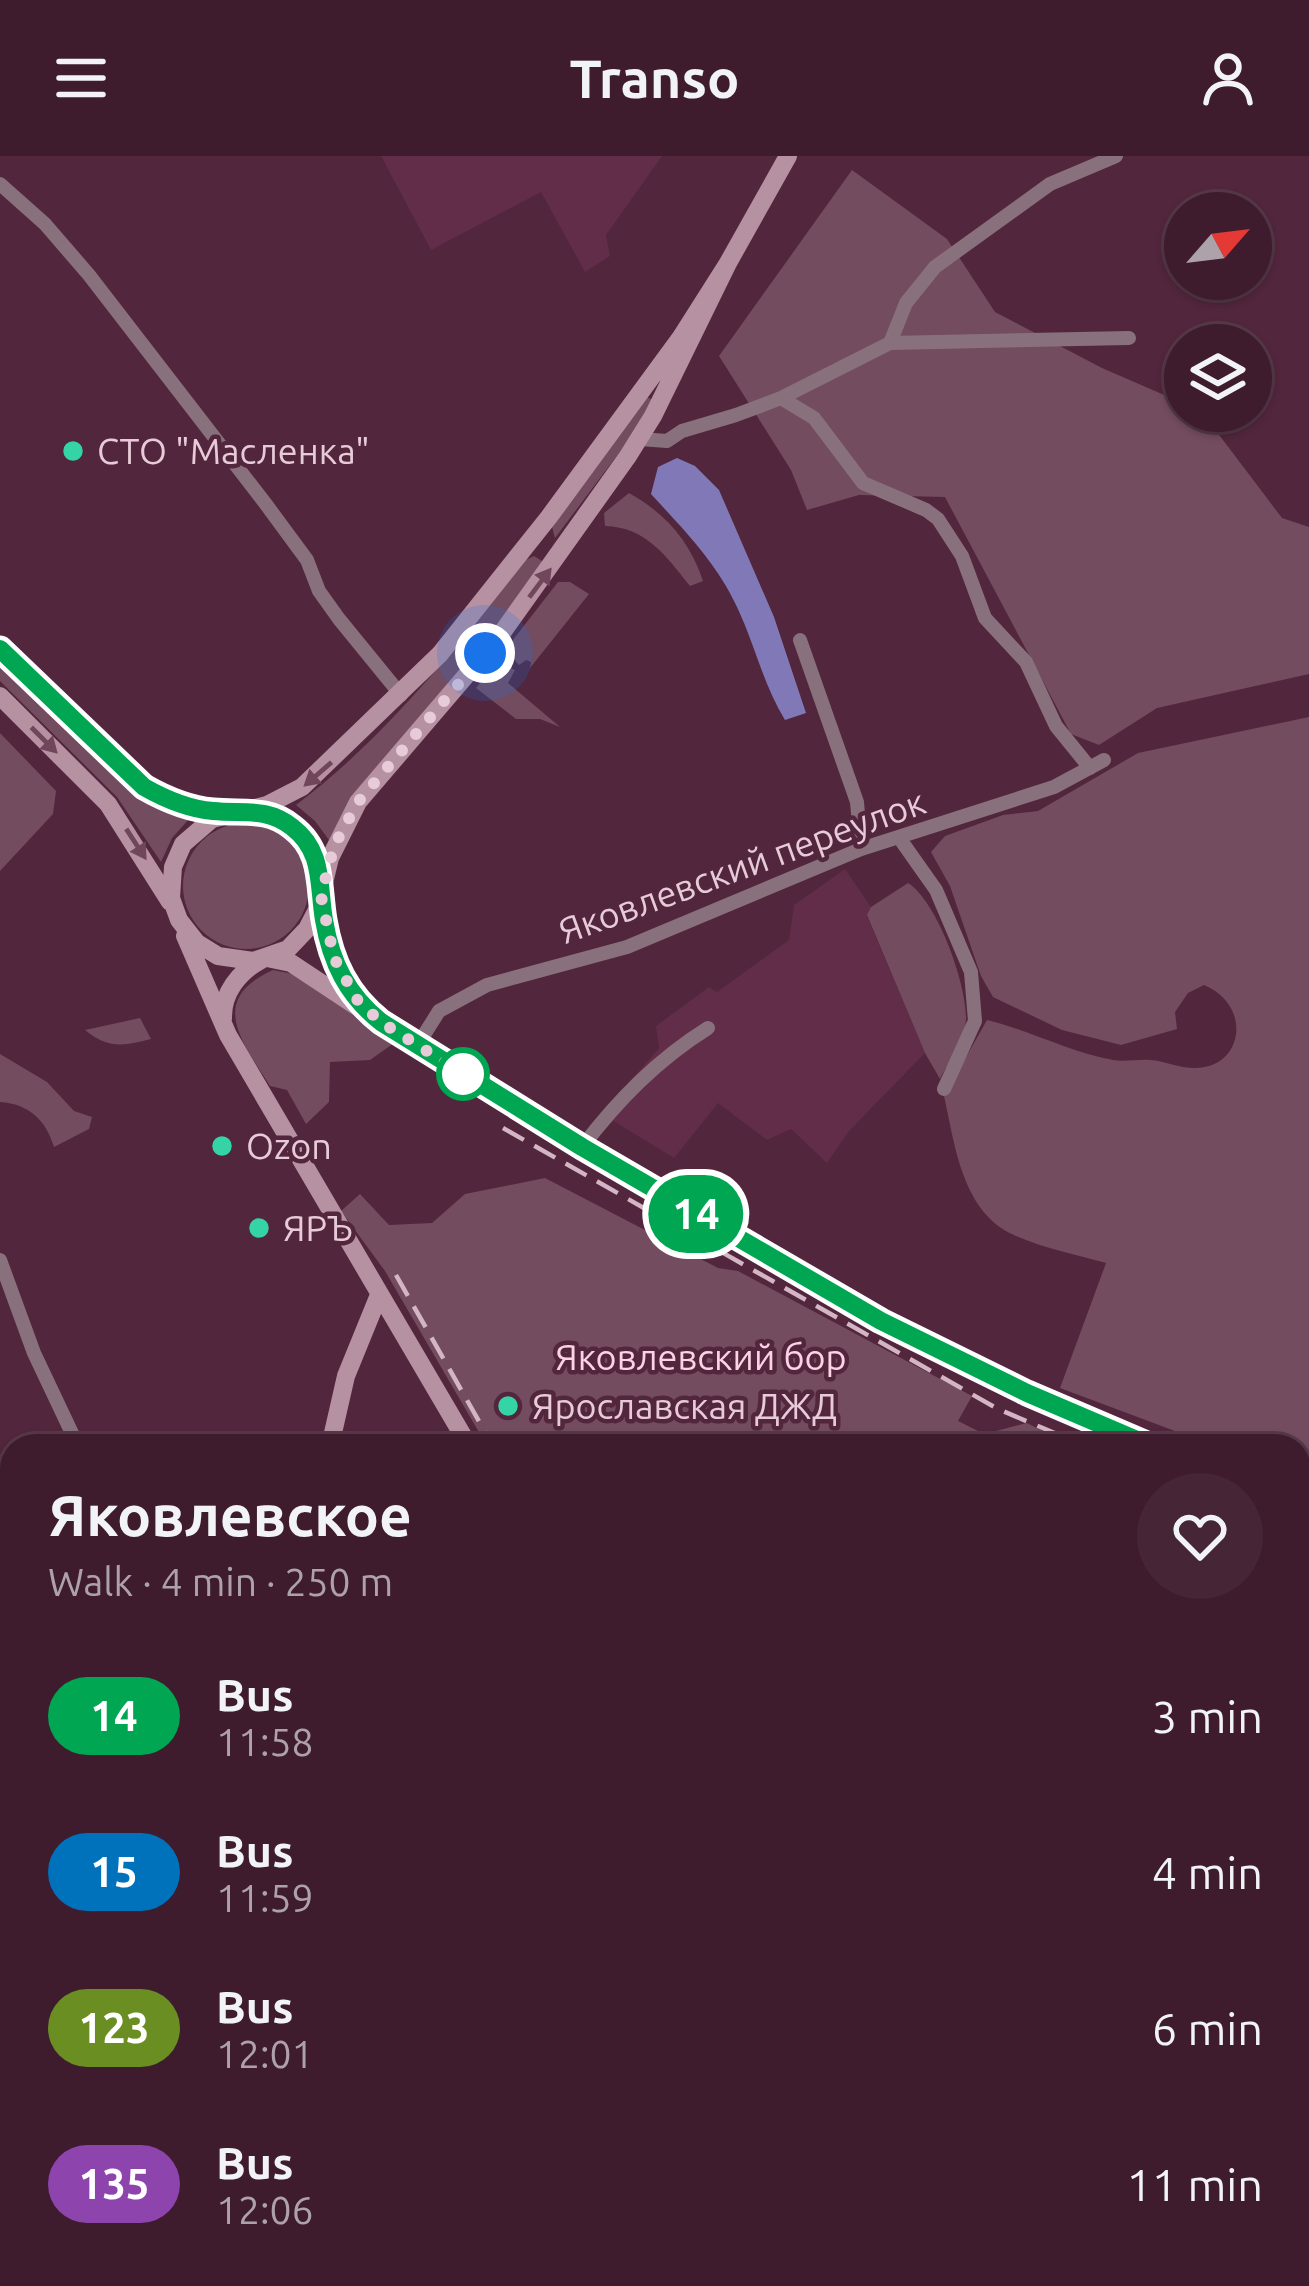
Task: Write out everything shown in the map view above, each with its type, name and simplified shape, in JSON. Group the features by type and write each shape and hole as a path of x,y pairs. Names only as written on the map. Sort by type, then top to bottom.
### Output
{"main road":[{"path":"229,1035 223,1013 228,992 245,970 298,940 314,920 334,846 358,802 537,588 640,439 788,156"},
{"path":"728,263 681,337 464,628 302,788 276,802 201,825 183,844 171,882 177,916 196,943 218,956 291,963 582,1147 881,1321 1123,1434"},
{"path":"0,649 144,787 193,808 278,818 301,834 316,859 329,944 343,980 381,1022"},
{"path":"0,696 108,804 140,850 177,916 229,1035 462,1434"},
{"path":"333,1434 346,1376 379,1294"}],"street":[{"path":"890,343 906,303 935,267 1050,184 1116,156"},
{"path":"0,184 45,224 89,275 279,522 307,560 319,591 401,695"},
{"path":"640,439 667,441 682,431 781,398 890,343 1129,338"},
{"name":"Яковлевский переулок","path":"416,1046 440,1011 487,986 627,947 861,849 1054,787 1097,764 1056,726 1026,662 985,618 962,556 938,519 863,483 814,418 781,398"},
{"path":"800,640 857,802 861,849"},
{"path":"900,838 936,890 971,972 975,1021 944,1089"},
{"path":"582,1147 652,1067 707,1028"},
{"path":"0,1260 34,1353 72,1434"}],"shaded area":[{"path":"381,156 662,156 606,235 610,256 585,272 541,192 431,250"},
{"path":"677,458 695,466 719,490 774,617 806,713 785,720 729,591 651,494 658,467"},
{"path":"845,869 871,907 867,916 925,1053 849,1131 827,1163 791,1129 767,1140 718,1103 674,1158 602,1114 659,1048 656,1026 709,987 717,992 789,940 794,905"}],"green space":[{"path":"852,170 947,239 995,312 1164,395 1164,432 1217,432 1282,518 1309,527 1309,674 1157,708 1099,745 1071,734 945,497 859,495 807,510 791,470 719,356"},
{"path":"647,397 653,400 640,425 555,538 552,527"},
{"path":"629,493 675,529 703,581 690,586 644,538 605,526 604,513"},
{"path":"534,556 542,561 539,573 329,840 296,805 389,721"},
{"path":"558,582 570,582 589,594 530,668 526,660 519,665 505,650"},
{"path":"497,662 515,670 508,683 560,727 540,719 516,719 476,688"},
{"path":"0,666 126,788 150,804 189,819 172,838 161,862 117,797 0,681"},
{"path":"1309,717 1309,1434 1183,1434 1060,1388 1106,1263 1014,1235 997,1224 972,1194 957,1155 944,1096 987,1020 1118,1061 1197,1068 1213,1065 1233,1046 1236,1033 1230,1006 1204,985 1188,993 1175,1012 1177,1029 1121,1045 1062,1030 993,997 981,976 950,886 931,852 945,836 1003,815 1038,811 1138,753"},
{"path":"0,733 56,791 53,814 0,871"},
{"path":"246,823 270,827 291,841 305,862 309,886 305,910 291,931 270,945 246,949 222,945 201,931 187,910 183,886 187,862 201,841 222,827"},
{"path":"908,883 939,925 956,965 965,1004 963,1034 940,1079 867,915 871,907"},
{"path":"273,970 293,974 397,1041 370,1060 330,1062 329,1102 306,1124 287,1090 270,1086 236,1023 240,995"},
{"path":"140,1018 151,1039 116,1044 85,1030"},
{"path":"0,1054 47,1082 74,1111 92,1117 89,1129 54,1147 35,1115 0,1102"},
{"name":"Яковлевский бор","path":"545,1178 718,1268 738,1271 972,1396 958,1421 984,1434 480,1434 385,1271 341,1211 360,1194 389,1225 432,1223 465,1194"},
{"path":"1027,1423 1049,1434 984,1434"}],"railway":[{"path":"503,1128 998,1409 1057,1434"},
{"path":"396,1275 486,1434"}],"bus line":[{"name":"14","path":"0,649 144,787 206,811 266,813 301,834 316,859 325,926 338,968 350,991 381,1022 582,1147 881,1321 1123,1434"}],"place":[{"name":"СТО \"Масленка\"","path":"73,451"},
{"name":"Ozon","path":"222,1146"},
{"name":"ЯРЪ","path":"259,1228"},
{"name":"Ярославская ДЖД","path":"508,1406"}],"route":[{"path":"463,1074 381,1022 358,1001 334,958 321,896 334,846 358,802 485,653"}]}
